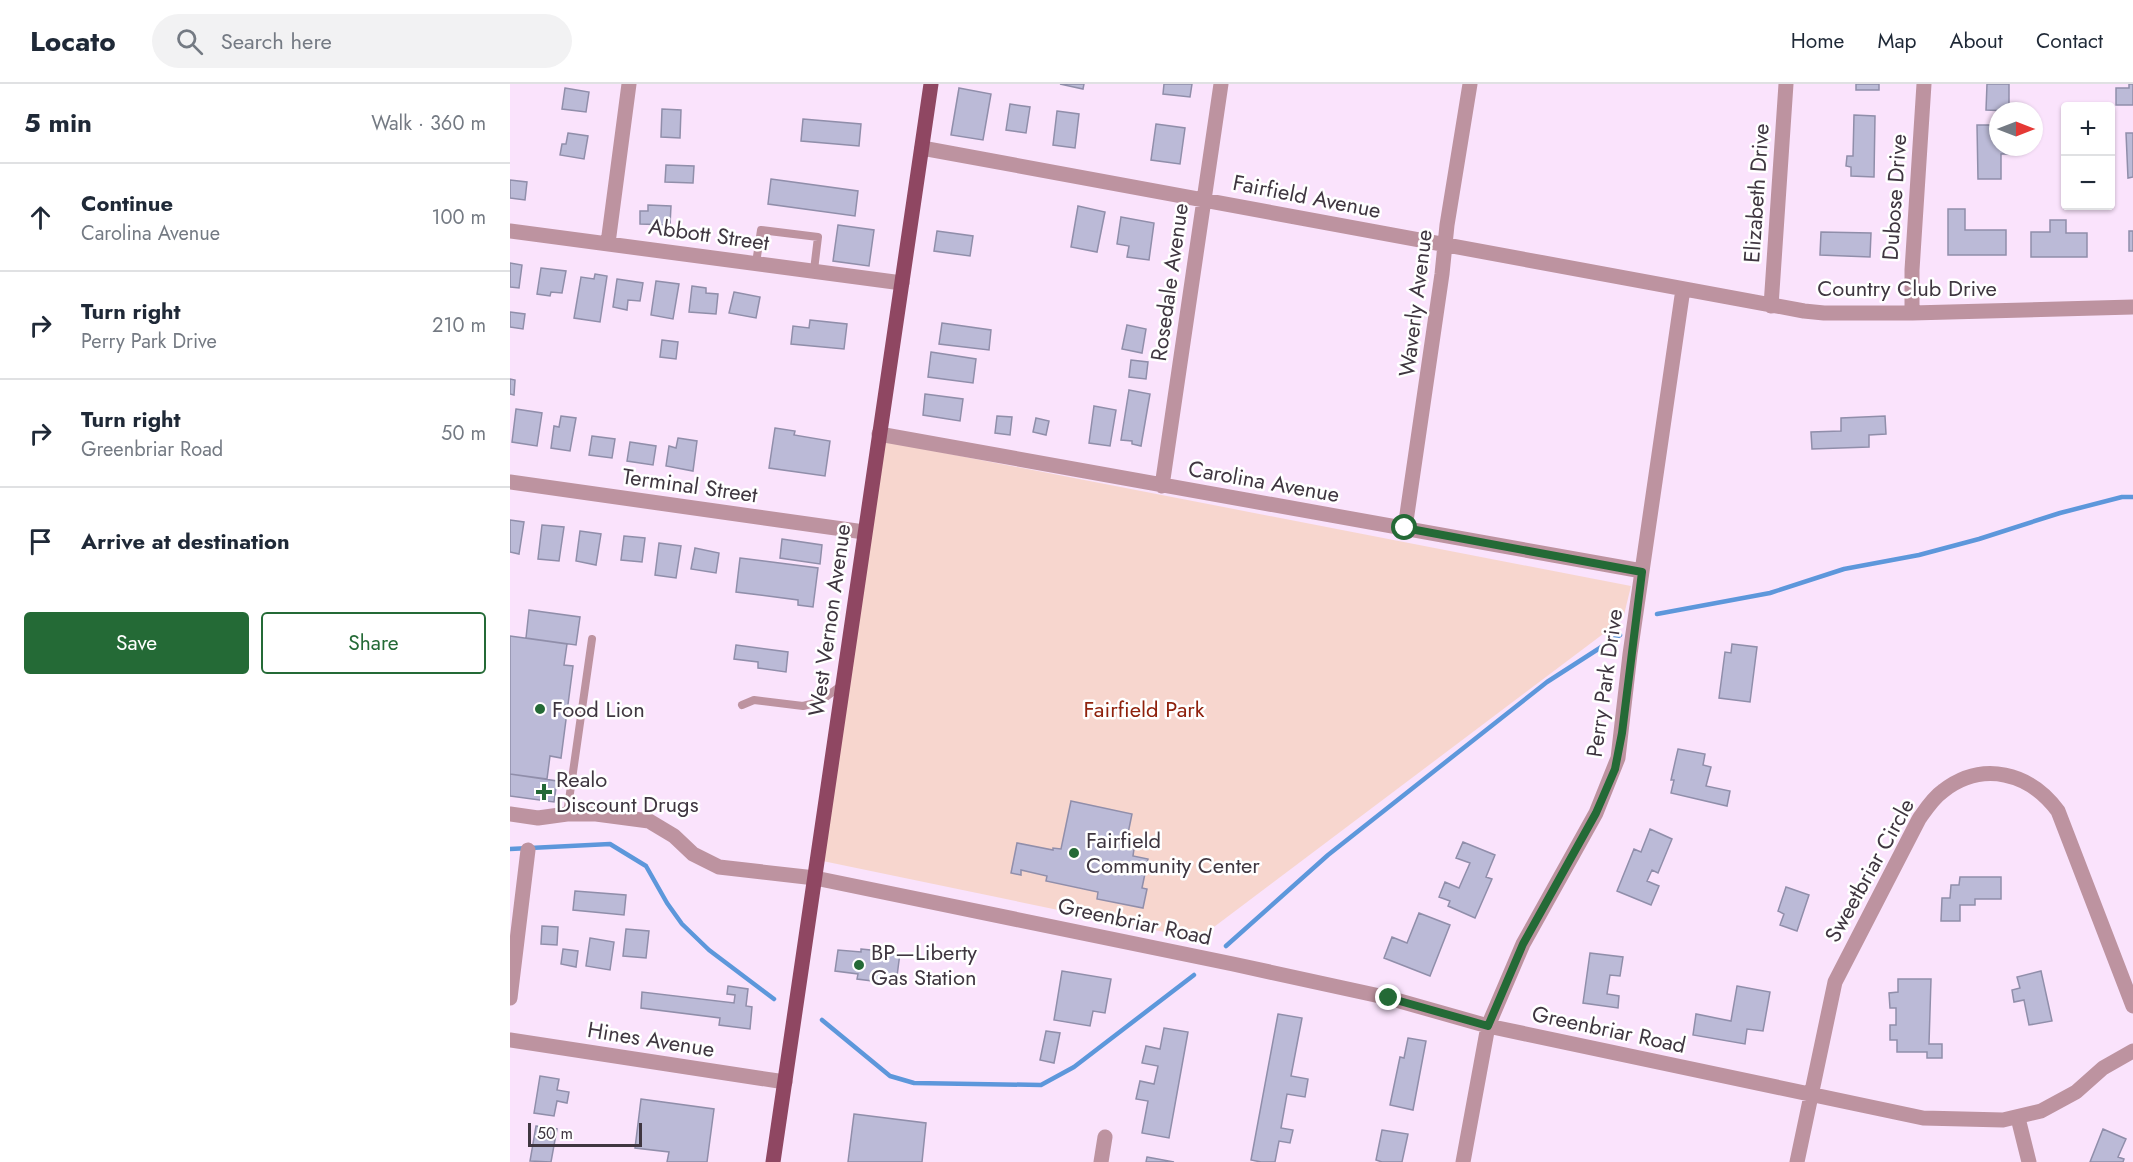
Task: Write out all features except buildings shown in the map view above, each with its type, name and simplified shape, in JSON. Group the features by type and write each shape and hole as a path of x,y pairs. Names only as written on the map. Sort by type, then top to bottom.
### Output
{"main road":[{"name":"West Vernon Avenue","path":"773,1162 931,84"}],"street":[{"path":"608,243 629,84"},
{"name":"Rosedale Avenue","path":"1162,486 1221,84"},
{"name":"Waverly Avenue","path":"1405,528 1470,84"},
{"name":"Elizabeth Drive","path":"1771,306 1786,84"},
{"name":"Dubose Drive","path":"1912,313 1912,270 1924,84"},
{"name":"Fairfield Avenue","path":"922,148 1683,289"},
{"name":"Abbott Street","path":"510,231 902,283"},
{"name":"Country Club Drive","path":"1683,289 1771,306 1824,313 2133,307"},
{"name":"Perry Park Drive","path":"1463,1162 1488,1026 1523,944 1596,813 1615,769 1622,733 1642,572 1683,289"},
{"name":"Carolina Avenue","path":"879,434 1642,572"},
{"name":"Terminal Street","path":"510,482 864,532"},
{"name":"Sweetbriar Circle","path":"1797,1162 1835,982 1919,819 1933,800 1952,784 1974,776 1998,774 2022,780 2042,793 2058,811 2133,1006"},
{"name":"Greenbriar Road","path":"510,814 538,818 567,814 596,814 649,821 674,836 693,854 719,867 815,878 1389,998 1488,1026 1812,1096 1936,1120 1983,1121 2018,1118 2041,1111 2076,1092 2103,1068 2133,1051"},
{"path":"510,998 528,850"},
{"name":"Hines Avenue","path":"510,1040 785,1082"},
{"path":"2018,1118 2029,1162"},
{"path":"1101,1162 1105,1137"}],"lane":[{"path":"756,263 761,230 818,237 814,270"},
{"path":"567,814 592,639"},
{"path":"742,705 754,700 803,706 819,702 843,685"}],"green space":[{"name":"Fairfield Park","path":"878,440 1631,586 1623,619 1198,939 813,859"}],"waterway":[{"path":"1657,614 1770,593 1844,569 1919,555 2060,513 2122,497 2133,497"},
{"path":"1226,946 1328,855 1547,682 1620,635"},
{"path":"510,849 610,844 646,866 682,924 709,950 774,999"},
{"path":"822,1020 890,1076 914,1083 1041,1085 1074,1067 1194,975"}],"place":[{"name":"Food Lion","path":"540,709"},
{"name":"Realo Discount Drugs","path":"544,792"},
{"name":"Fairfield Community Center","path":"1074,853"},
{"name":"BP—Liberty Gas Station","path":"859,965"}],"route":[{"path":"1389,998 1488,1026 1523,944 1596,813 1615,769 1622,733 1642,572 1405,528"}]}
